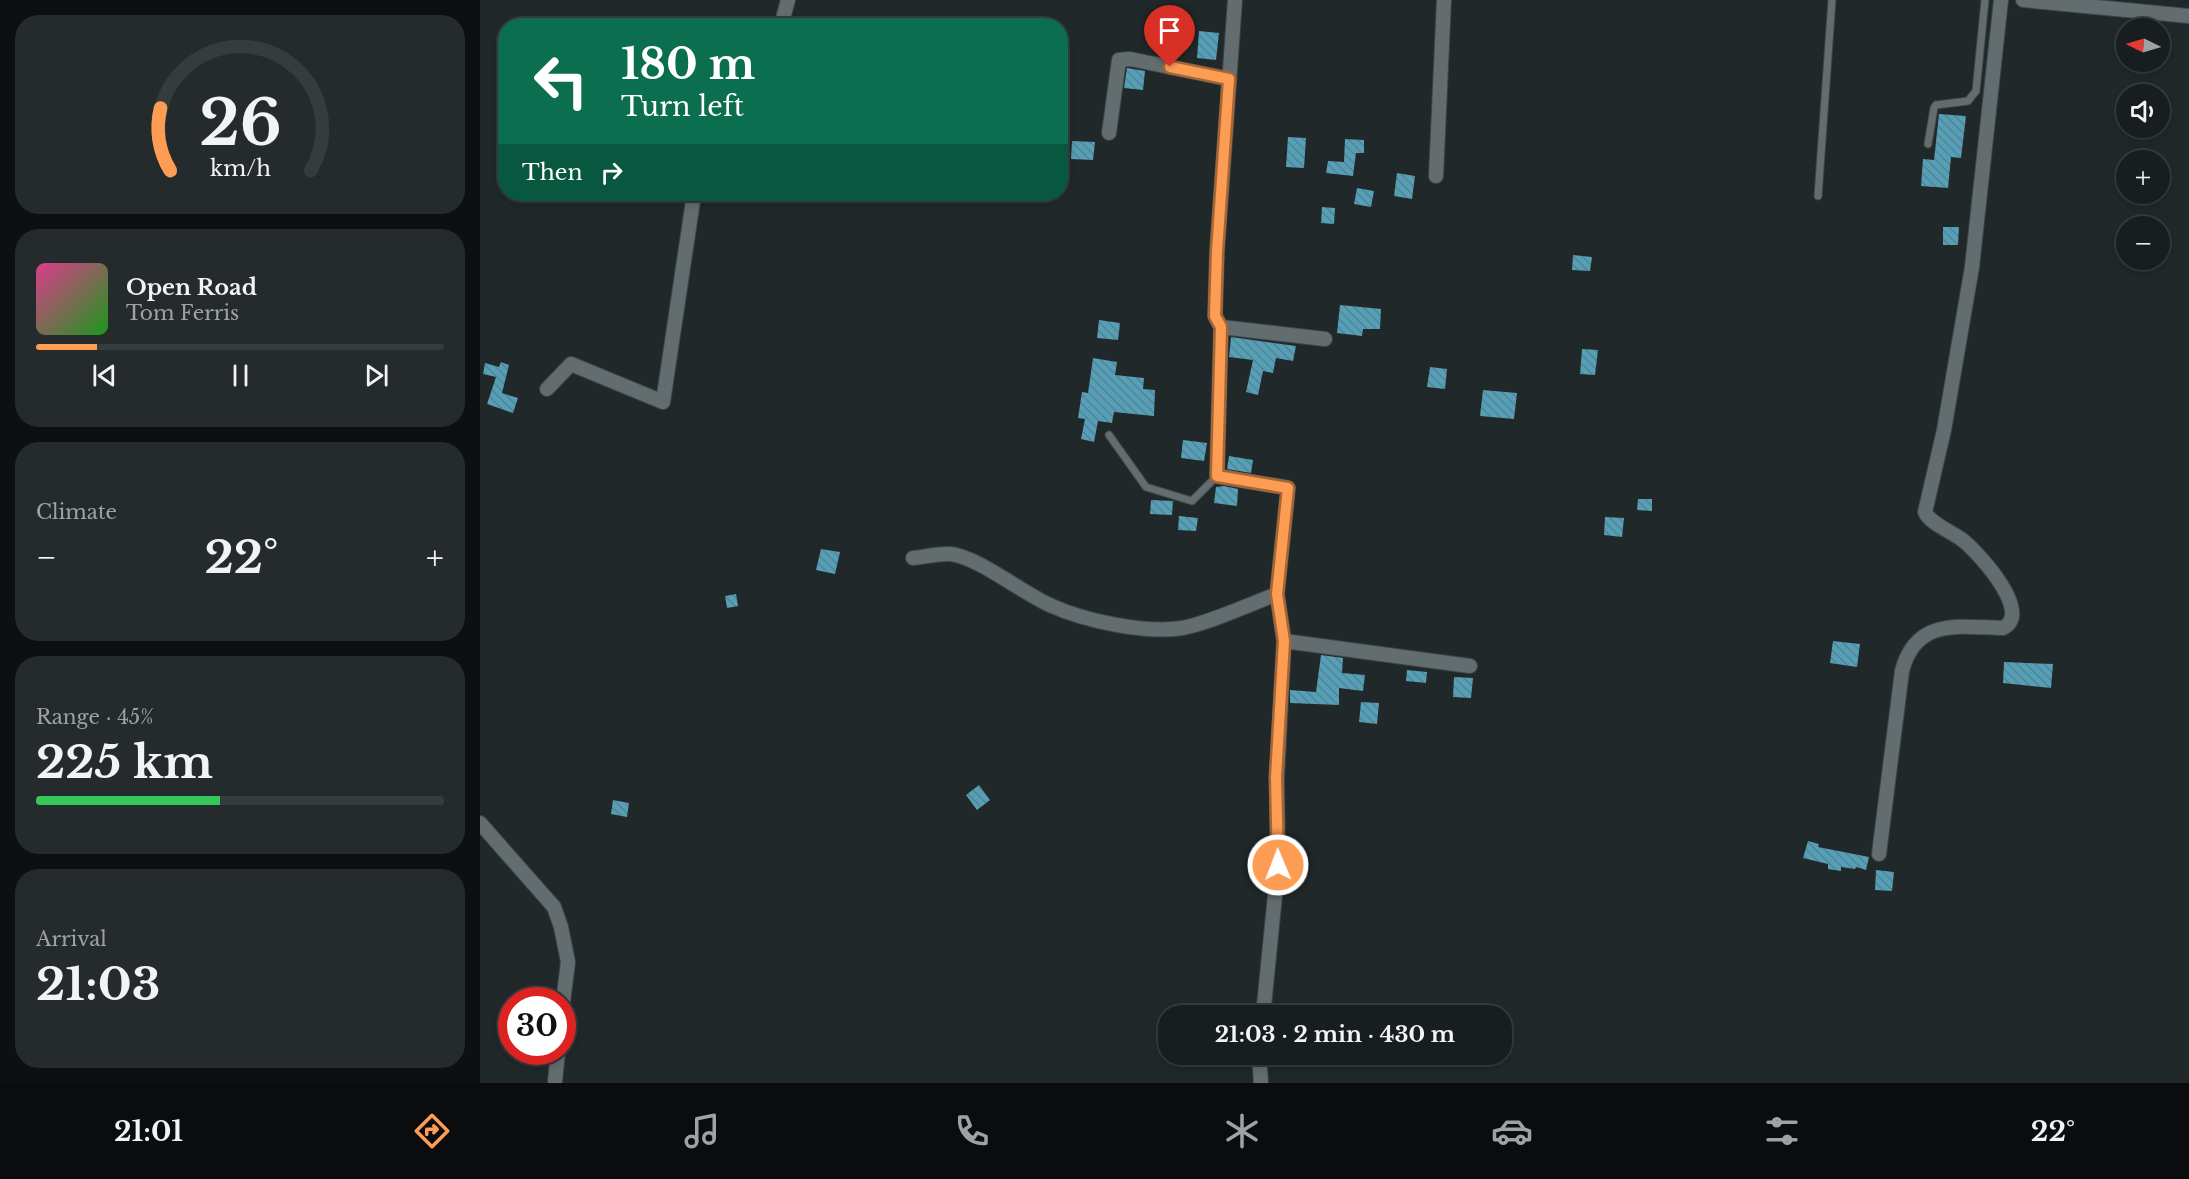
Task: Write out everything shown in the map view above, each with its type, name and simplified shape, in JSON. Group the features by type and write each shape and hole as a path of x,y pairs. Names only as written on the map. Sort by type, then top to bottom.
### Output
{"street":[{"path":"783,18 788,0"},
{"path":"1235,0 1217,251 1215,316 1221,327 1217,476 1288,488 1277,594 1284,641 1276,777 1278,865 1264,1005"},
{"path":"1436,176 1444,0"},
{"path":"1879,854 1905,657 1914,645 1933,630 1948,626 2003,628 2008,626 2013,618 2012,606 2007,595 1989,568 1967,544 1929,519 1925,512 1944,430 1972,267 2001,0"},
{"path":"2023,0 2189,16"},
{"path":"1109,133 1119,60 1130,59 1229,79"},
{"path":"547,390 571,364 663,402 693,201"},
{"path":"1221,327 1325,339"},
{"path":"914,558 951,554 973,562 1051,606 1078,616 1153,629 1182,628 1277,594"},
{"path":"1284,641 1470,666"},
{"path":"480,822 554,907 561,927 567,962 564,987"},
{"path":"555,1081 557,1065"},
{"path":"1260,1065 1261,1083"}],"lane":[{"path":"1818,196 1832,0"},
{"path":"1928,144 1936,105 1968,102 1976,91 1985,0"},
{"path":"1109,435 1146,488 1192,501 1217,476"}],"building":[{"path":"1160,11 1190,15 1187,35 1178,34 1176,52 1161,51 1162,32 1158,31"},
{"path":"1199,31 1219,33 1216,60 1197,58"},
{"path":"1127,68 1145,71 1143,90 1124,88"},
{"path":"1939,114 1966,116 1961,158 1951,157 1948,188 1921,186 1923,159 1934,160"},
{"path":"1288,137 1306,138 1304,168 1286,167"},
{"path":"1345,139 1364,140 1364,153 1356,153 1353,176 1326,173 1328,161 1344,162"},
{"path":"1072,141 1095,142 1093,160 1071,159"},
{"path":"1397,173 1415,176 1412,199 1394,196"},
{"path":"1357,188 1374,191 1371,207 1354,204"},
{"path":"1322,207 1335,208 1334,224 1321,223"},
{"path":"1943,227 1959,227 1958,245 1943,245"},
{"path":"1573,255 1592,257 1590,271 1572,270"},
{"path":"1340,305 1381,309 1380,329 1363,329 1362,336 1337,333"},
{"path":"1099,320 1120,323 1118,340 1097,338"},
{"path":"1231,337 1296,346 1293,361 1276,358 1273,373 1263,371 1258,395 1246,392 1253,360 1229,357"},
{"path":"1582,349 1598,350 1595,375 1580,374"},
{"path":"1093,358 1117,362 1115,375 1144,378 1143,389 1155,390 1154,416 1114,412 1112,423 1098,421 1094,442 1081,439 1085,419 1078,418 1082,392 1088,393"},
{"path":"501,362 509,365 502,393 518,398 513,413 487,404 496,377 483,374 485,363 499,367"},
{"path":"1430,367 1447,369 1445,389 1427,387"},
{"path":"1483,390 1517,393 1514,419 1480,416"},
{"path":"1183,440 1207,443 1204,461 1181,458"},
{"path":"1229,456 1253,460 1251,473 1227,469"},
{"path":"1216,487 1238,489 1237,506 1214,503"},
{"path":"1638,499 1652,499 1652,511 1637,510"},
{"path":"1151,500 1173,501 1172,515 1150,514"},
{"path":"1179,516 1198,518 1196,531 1178,530"},
{"path":"1605,517 1624,518 1622,537 1604,535"},
{"path":"821,549 840,552 835,574 816,570"},
{"path":"736,594 738,606 727,608 725,596"},
{"path":"1833,641 1860,644 1857,667 1830,663"},
{"path":"1321,655 1343,658 1342,673 1365,675 1363,691 1339,688 1339,705 1290,703 1290,690 1316,692"},
{"path":"2004,662 2053,664 2051,688 2003,683"},
{"path":"1407,670 1427,672 1426,683 1406,681"},
{"path":"1454,677 1473,678 1471,698 1453,697"},
{"path":"1361,702 1379,703 1377,724 1359,722"},
{"path":"979,785 990,800 977,810 966,795"},
{"path":"613,800 629,803 627,817 611,814"},
{"path":"1808,841 1819,844 1818,847 1869,857 1866,870 1856,867 1855,869 1841,867 1841,871 1828,869 1828,864 1803,858"},
{"path":"1876,870 1894,872 1892,891 1875,890"}],"route":[{"path":"1170,67 1229,79 1217,251 1215,316 1221,327 1217,476 1288,488 1277,594 1284,641 1276,777 1278,865"}]}
